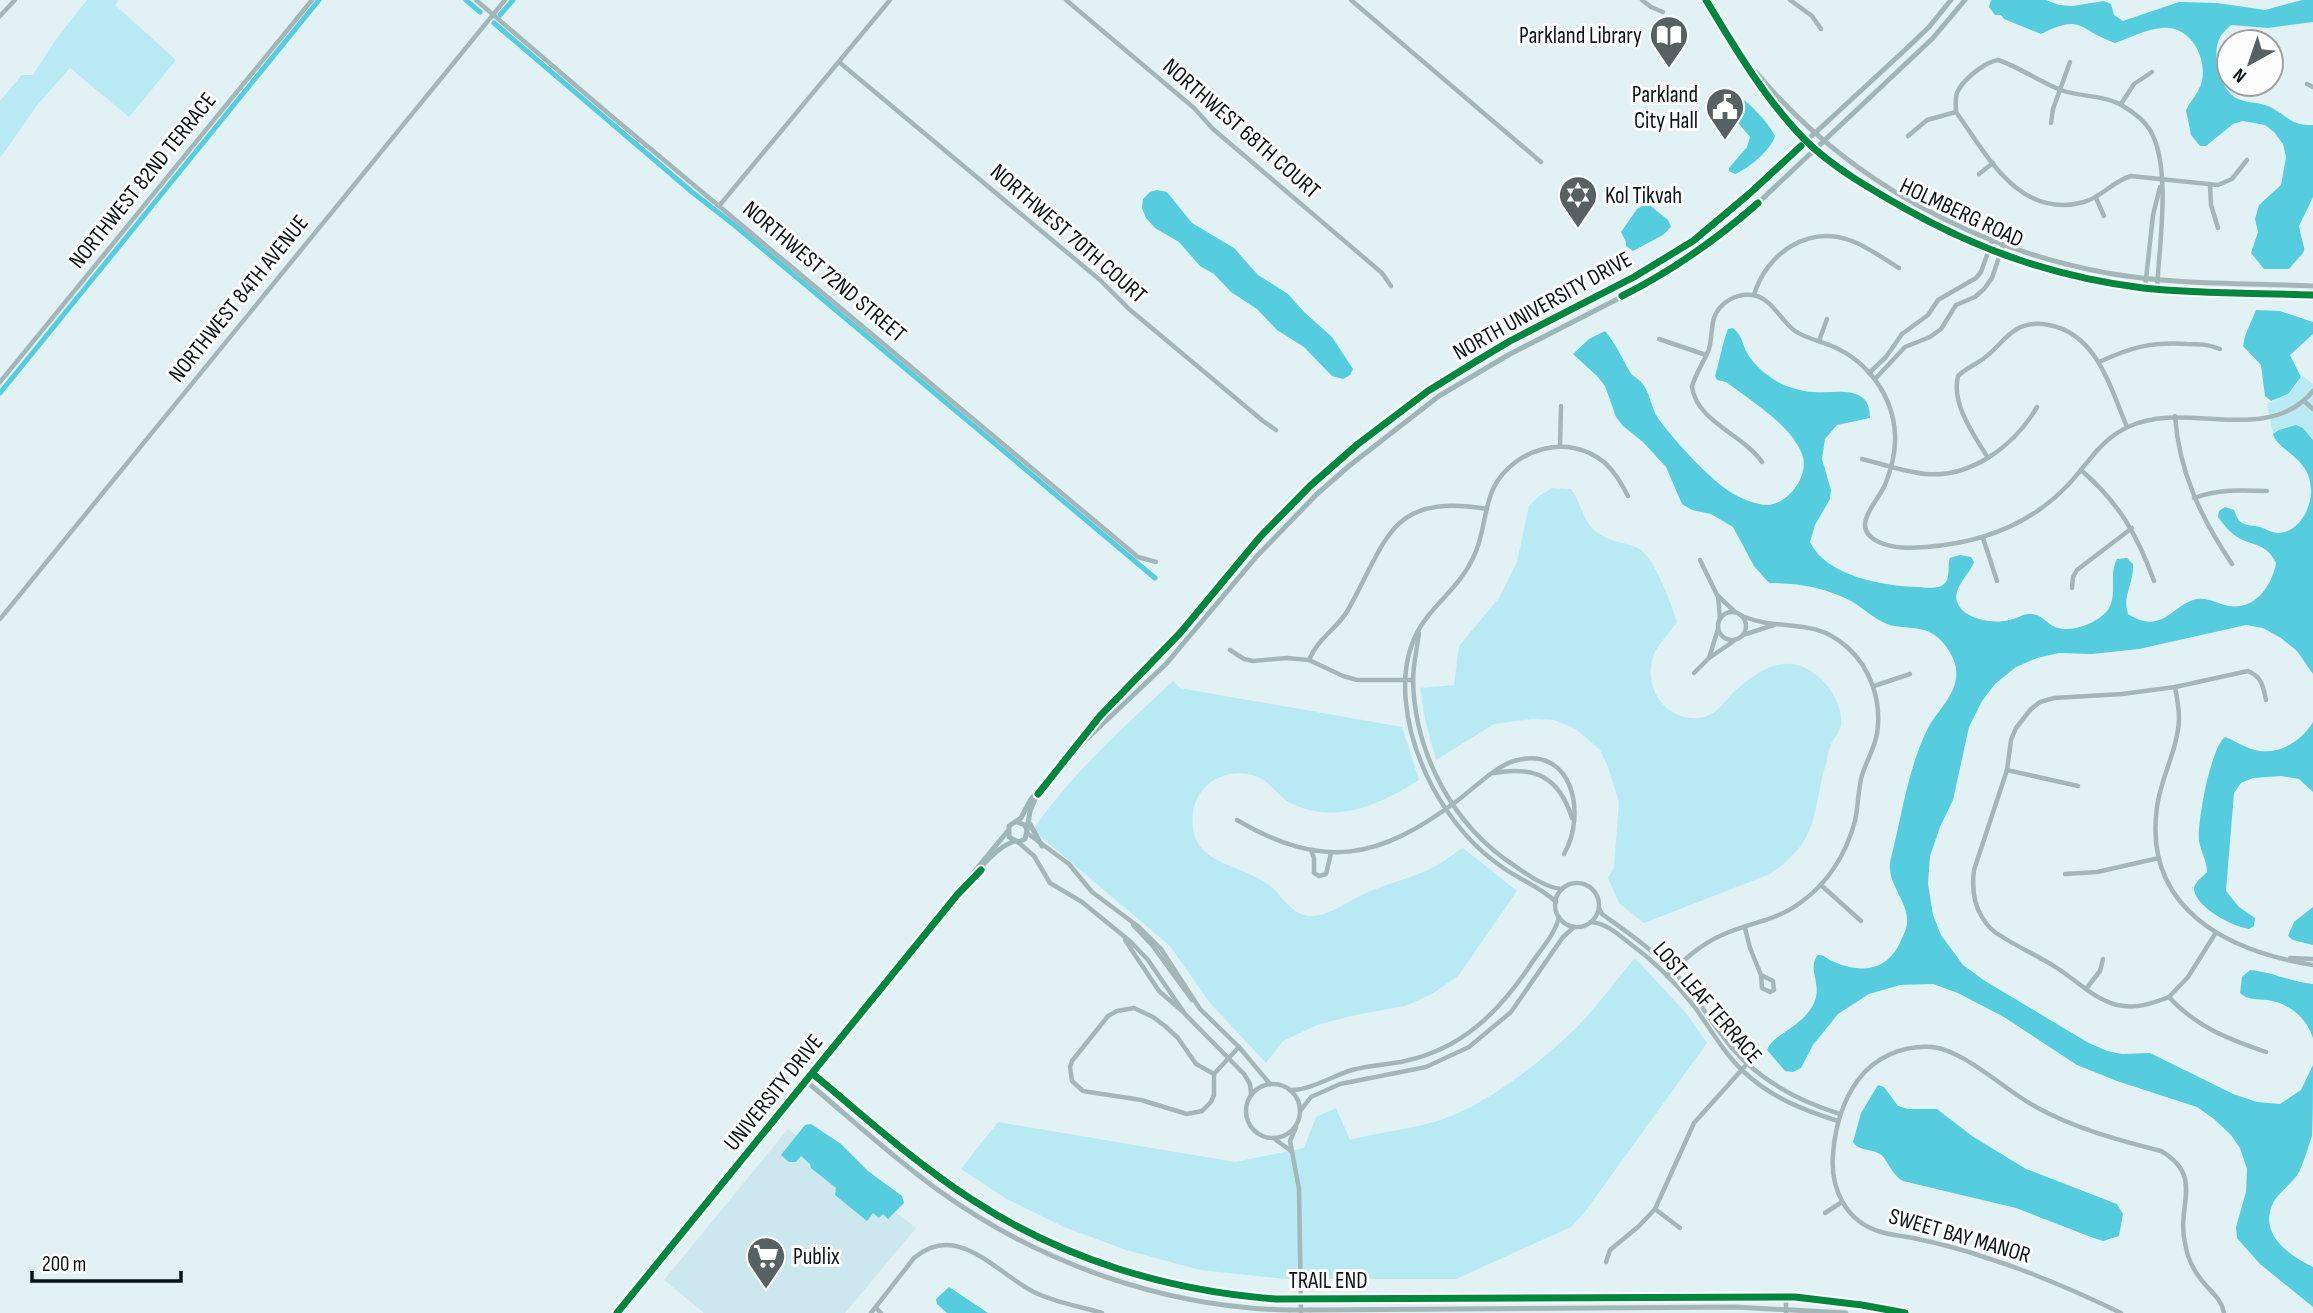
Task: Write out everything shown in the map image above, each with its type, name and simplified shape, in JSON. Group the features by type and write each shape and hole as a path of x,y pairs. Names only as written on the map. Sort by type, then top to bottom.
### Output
{"main road":[{"name":"NORTH UNIVERSITY DRIVE","path":"1038,794 1100,716 1181,632 1269,527 1310,486 1392,417 1428,391 1510,341 1634,277 1693,241 1731,211 1929,27 1951,0"},
{"name":"NORTH UNIVERSITY DRIVE","path":"1070,754 1166,664 1258,556 1303,508 1398,426 1438,396 1510,355 1645,285 1704,247 1749,211 1825,141 1933,38 1965,0"},
{"path":"1392,417 1398,426"},
{"path":"1027,832 1025,825 1017,822 1011,824 1007,831 1009,837 1016,842 1025,839 1038,794"},
{"path":"1017,822 1031,799 1038,794"},
{"path":"1029,820 1042,846"},
{"name":"UNIVERSITY DRIVE","path":"617,1313 1007,831"},
{"name":"UNIVERSITY DRIVE","path":"957,895 999,850 1016,842"}],"street":[{"path":"0,16 15,0"},
{"name":"NORTHWEST 82ND TERRACE","path":"0,382 312,0"},
{"name":"NORTHWEST 72ND STREET","path":"476,0 1138,556 1156,562"},
{"name":"NORTHWEST 84TH AVENUE","path":"0,619 505,0"},
{"path":"719,206 890,0"},
{"name":"NORTHWEST 68TH COURT","path":"1066,0 1382,273 1391,286"},
{"path":"1351,0 1541,162"},
{"path":"1642,0 1663,12"},
{"name":"HOLMBERG ROAD","path":"1706,0 1769,97 1806,141 1877,193 1936,226 1989,251 2073,275 2145,288 2313,295"},
{"path":"1790,0 1812,16 1821,29"},
{"name":"HOLMBERG ROAD","path":"1739,51 1771,90 1815,133 1882,184 1941,217 1992,241 2043,259 2146,278 2313,286"},
{"path":"2157,289 2162,215 2161,179 2159,152 2149,128 2121,104 2060,90 1998,60 1990,61 1961,87 1957,93 1956,112 2015,189 2044,204 2073,205 2096,198 2122,179 2131,176 2161,179 2210,185 2218,185 2232,179 2246,160"},
{"name":"NORTHWEST 70TH COURT","path":"839,62 1100,281 1129,309 1276,430"},
{"path":"2052,122 2053,108 2070,62"},
{"path":"2121,104 2134,84 2152,72"},
{"path":"1908,136 1927,120 1956,112"},
{"path":"1979,174 1993,163"},
{"path":"2145,288 2153,215 2161,179"},
{"path":"2210,185 2211,205 2218,228"},
{"path":"2096,198 2104,216"},
{"path":"1754,295 1765,269 1782,251 1817,237 1851,240 1899,268"},
{"path":"1869,373 1886,357 1906,330 1928,315 1938,300 1976,278 1981,272 1992,241"},
{"path":"1875,380 1905,347 1930,337 1941,329 1956,305 1975,297 1984,289 1992,278 2003,245"},
{"path":"1762,463 1747,445 1718,426 1693,396 1694,380 1706,355 1714,317 1719,308 1734,297 1754,295 1772,306 1783,321 1798,333 1850,356 1875,380 1889,405 1895,436 1891,466 1884,487 1868,511 1865,525 1879,542 1916,548 1962,544 1983,538 2029,517 2059,494 2094,452 2127,427 2158,417 2242,420 2278,415 2304,401 2313,391"},
{"path":"1819,341 1827,319"},
{"path":"1988,458 1964,414 1957,390 1958,376 1988,355 2007,336 2029,324 2056,326 2068,331 2091,349 2127,427"},
{"path":"1659,339 1706,355"},
{"path":"2099,362 2138,346 2155,343 2209,345 2220,349"},
{"path":"2304,401 2313,409"},
{"path":"1560,446 1561,407"},
{"path":"1862,459 1923,474 1956,472 1988,458 2018,435 2038,407"},
{"path":"2175,416 2180,457 2194,498 2213,536 2232,564"},
{"path":"1419,630 1413,680 1421,735 1440,783 1474,832 1506,860 1550,886 1562,889 1576,884 1588,886 1597,898 1598,908 1591,922 1583,926 1565,923 1559,916 1556,902 1482,852 1446,809 1433,787 1412,736 1405,681 1407,656 1411,643 1419,630 1427,617 1453,590 1474,557 1482,539 1487,509 1495,485 1509,468 1527,454 1560,446 1581,450 1602,461 1618,477 1628,496"},
{"path":"2081,470 2113,501 2132,528 2154,581"},
{"path":"2194,498 2207,493 2267,491"},
{"path":"1309,660 1317,644 1339,624 1381,544 1393,528 1431,506 1447,504 1487,509"},
{"path":"2072,588 2077,570 2132,528"},
{"path":"1983,538 1997,581"},
{"path":"1700,560 1717,595 1720,620 1709,659"},
{"path":"1667,976 1711,940 1786,912 1821,885 1839,862 1854,822 1863,773 1877,734 1874,686 1859,660 1837,639 1809,627 1757,621 1742,616 1717,595"},
{"path":"1720,620 1726,613 1735,612"},
{"path":"1742,616 1746,627 1743,635"},
{"path":"1694,673 1743,635 1778,624"},
{"path":"1719,628 1725,637 1737,639"},
{"path":"1230,650 1253,661 1287,658 1309,660 1357,680 1413,680"},
{"path":"2216,934 2188,977 2169,997 2145,1006 2132,1007 2106,1002 2036,955 2000,936 1983,919 1977,908 1974,870 2007,770 2016,729 2022,718 2040,702 2054,698 2122,694 2175,687 2248,671 2256,674 2262,681 2266,700"},
{"path":"1874,686 1910,674"},
{"path":"2175,687 2179,718 2177,735 2157,804 2155,822 2159,858 2174,892 2187,910 2216,934 2253,951 2313,965"},
{"path":"1237,820 1271,839 1311,850 1331,852 1373,847 1391,842 1422,827 1511,761 1527,758 1553,765 1571,786 1574,795 1573,820 1571,839 1564,854"},
{"path":"1493,774 1521,770 1544,777 1562,794 1573,820"},
{"path":"2007,770 2078,786"},
{"path":"1027,832 1069,864 1092,892 1139,927 1167,957 1200,1009"},
{"path":"1016,842 1034,856 1050,883 1070,893 1131,942 1148,960 1185,1014"},
{"path":"1311,850 1314,873 1319,876 1326,874 1331,852"},
{"path":"2065,874 2097,872 2159,858"},
{"path":"1821,885 1861,921"},
{"path":"1556,902 1562,889"},
{"name":"LOST LEAF TERRACE","path":"1598,908 1673,971 1747,1064 1787,1093 1840,1114"},
{"path":"1104,919 1113,909"},
{"path":"1292,1090 1373,1065 1421,1056 1448,1046 1490,1016 1514,989 1553,931 1559,916"},
{"path":"1130,922 1200,1009 1239,1047 1269,1084"},
{"name":"LOST LEAF TERRACE","path":"1591,922 1604,925 1624,939 1667,976 1742,1070 1783,1100 1838,1121"},
{"path":"1301,1313 1300,1200 1290,1141 1301,1110 1311,1097 1340,1084 1426,1067 1469,1047 1511,1012 1563,937 1574,926"},
{"path":"1745,928 1761,975"},
{"path":"1120,934 1159,991 1244,1074 1250,1084 1251,1094 1246,1109 1248,1122 1261,1135 1284,1143 1292,1152"},
{"path":"2278,958 2313,959"},
{"path":"2086,989 2100,971 2103,959"},
{"path":"1170,994 1181,986"},
{"path":"2169,997 2181,1010 2212,1031 2266,1052"},
{"path":"1214,1074 1195,1064 1178,1038 1166,1026 1134,1008 1117,1011 1108,1016 1070,1067 1072,1081 1083,1091 1141,1100 1187,1114 1202,1111 1211,1101 1214,1095 1214,1074 1239,1047"},
{"path":"1825,1213 1842,1202 1832,1174 1834,1142 1840,1114 1857,1081 1875,1063 1896,1051 1933,1047 1959,1055 2013,1093 2075,1126 2118,1141 2161,1151 2176,1162 2185,1176 2187,1192 2183,1221 2185,1244 2194,1269 2219,1298 2224,1313"},
{"path":"1606,1262 1610,1250 1655,1209 1694,1124 1747,1064"},
{"name":"TRAIL END","path":"813,1074 949,1185 1016,1227 1123,1271 1161,1282 1237,1296 1289,1299 1786,1297 1851,1303 1905,1313"},
{"path":"1337,1075 1340,1084"},
{"name":"TRAIL END","path":"806,1082 937,1189 989,1223 1043,1251 1097,1274 1157,1292 1198,1301 1290,1310 1776,1310 1846,1313"},
{"path":"1251,1094 1260,1086 1281,1084 1292,1090 1301,1110"},
{"path":"1273,1138 1288,1134 1296,1126"},
{"name":"SWEET BAY MANOR","path":"1842,1202 1853,1215 1871,1228 1944,1245 2024,1269 2121,1313"},
{"path":"1655,1209 1680,1228"},
{"path":"881,1313 873,1311 914,1258 921,1252 941,1245 971,1250 1036,1293 1070,1306 1102,1313"},
{"path":"1776,1297 1776,1310"},
{"path":"1786,1297 1786,1311"}],"shaded area":[{"path":"87,0 118,0 115,5 176,60 129,117 70,68 38,104 0,158 0,101 22,75 33,75 57,38"},
{"path":"2303,376 2313,384 2313,440 2305,430 2295,426 2273,434 2267,404 2288,394"},
{"path":"1552,488 1571,489 1587,522 1595,531 1643,551 1655,569 1677,622 1657,649 1651,668 1654,690 1667,708 1687,717 1705,717 1756,675 1776,665 1787,664 1809,670 1820,678 1832,693 1840,712 1840,728 1830,747 1814,816 1805,840 1797,851 1770,874 1644,923 1619,903 1608,878 1614,867 1619,802 1600,750 1576,729 1554,720 1532,719 1494,724 1436,760 1425,719 1420,688 1454,685 1459,646 1499,598 1517,562 1529,506"},
{"path":"1173,681 1180,688 1402,727 1419,780 1388,797 1357,809 1324,812 1290,803 1266,782 1254,776 1241,773 1228,775 1211,782 1200,793 1193,812 1193,830 1198,843 1216,860 1256,877 1269,885 1292,909 1310,916 1329,912 1374,890 1428,870 1463,848 1517,891 1458,976 1432,994 1405,1006 1317,1025 1283,1041 1266,1063 1210,1003 1170,946 1033,830 1081,770"},
{"path":"1635,958 1686,1013 1707,1043 1584,1213 1571,1227 1456,1279 1287,1279 1200,1270 1126,1250 1064,1227 1005,1198 961,1169 998,1122 1235,1162 1304,1148 1316,1117 1336,1108 1350,1140 1434,1122 1472,1107 1491,1096 1546,1055 1584,1020"},
{"path":"788,1129 916,1228 845,1313 704,1313 664,1280"}],"water":[{"path":"1991,0 2046,0 2072,6 2104,1 2111,4 2114,15 2123,21 2179,2 2217,3 2265,10 2302,0 2313,0 2313,22 2268,28 2231,25 2228,28 2215,28 2215,98 2236,98 2268,106 2299,124 2313,125 2313,197 2299,226 2304,247 2300,256 2289,269 2264,269 2251,253 2258,232 2255,219 2259,205 2281,185 2286,157 2283,144 2265,125 2243,121 2233,124 2206,146 2200,146 2191,135 2186,110 2202,81 2202,62 2188,37 2172,28 2162,28 2115,43 2073,24 2041,34 2004,19 2001,15 1995,15 1989,7"},
{"path":"1730,93 1756,110 1775,136 1758,158 1735,174 1729,171 1729,168 1747,147 1750,137 1723,105 1725,97"},
{"path":"1150,192 1167,192 1192,223 1234,248 1258,275 1288,294 1332,337 1353,369 1350,375 1343,379 1332,376 1304,347 1277,330 1257,309 1200,266 1179,242 1155,228 1142,208 1143,199"},
{"path":"1647,203 1668,220 1671,227 1663,235 1633,251 1626,246 1621,232 1637,209"},
{"path":"2256,310 2280,311 2313,322 2313,334 2290,355 2301,377 2288,394 2271,401 2265,396 2261,365 2243,346"},
{"path":"1733,328 1753,361 1774,380 1806,391 1858,395 1868,407 1870,418 1837,425 1825,439 1822,459 1831,490 1830,499 1815,525 1810,542 1818,554 1842,571 1857,577 1888,584 1931,588 1946,582 1950,558 1960,555 1971,557 1974,562 1958,589 1957,600 1968,615 1982,620 2003,621 2033,614 2059,628 2072,629 2086,625 2098,619 2108,609 2113,595 2114,566 2117,559 2127,558 2133,564 2126,601 2128,614 2140,620 2159,620 2197,599 2229,606 2247,604 2261,595 2266,588 2276,563 2264,549 2230,531 2218,517 2219,511 2225,507 2234,510 2242,523 2278,533 2292,529 2309,504 2309,479 2300,462 2281,446 2273,434 2296,425 2303,428 2313,440 2313,674 2297,651 2281,638 2263,628 2246,625 2139,649 2092,654 2059,653 2016,667 1995,684 1982,701 1969,727 1953,800 1930,856 1928,884 1933,915 1941,935 1963,965 2087,1042 2122,1054 2150,1053 2233,1094 2257,1102 2280,1104 2301,1090 2313,1065 2312,1136 2299,1172 2274,1201 2269,1223 2272,1233 2285,1249 2313,1267 2313,1307 2260,1264 2237,1238 2236,1227 2246,1192 2247,1169 2240,1148 2214,1119 2197,1107 2077,1065 2004,1017 1958,993 1933,984 1900,985 1869,994 1838,1014 1813,1045 1801,1068 1793,1072 1785,1071 1767,1050 1775,1039 1803,1018 1814,1003 1817,989 1814,966 1818,955 1846,966 1867,968 1887,960 1899,944 1907,927 1907,915 1891,875 1891,858 1920,745 1951,694 1956,669 1947,647 1931,633 1887,624 1851,601 1821,589 1769,583 1754,566 1733,527 1711,514 1692,510 1682,504 1666,467 1643,442 1623,426 1616,417 1605,386 1573,354 1589,339 1605,331 1630,372 1645,387 1657,417 1693,460 1735,495 1767,505 1783,500 1790,494 1800,479 1804,462 1796,443 1779,423 1726,382 1717,380 1715,376 1724,340 1728,329"},
{"path":"2313,722 2313,792 2299,779 2281,776 2253,778 2241,783 2234,793 2226,891 2239,907 2255,918 2254,926 2249,929 2234,924 2209,910 2194,890 2207,872 2199,831 2206,786 2215,755 2225,737 2251,749 2278,750 2294,742"},
{"path":"2313,907 2313,945 2293,940 2288,936 2294,922"},
{"path":"2250,970 2313,984 2313,1038 2296,1012 2282,1004 2249,998 2240,993 2242,977"},
{"path":"1878,1085 1884,1087 1898,1106 1908,1109 1937,1109 1972,1136 2026,1169 2117,1204 2123,1214 2119,1236 2103,1241 2016,1208 1903,1181 1880,1154 1859,1147 1853,1142 1861,1113"},
{"path":"811,1124 841,1144 868,1171 902,1196 904,1203 888,1219 883,1214 879,1218 873,1213 867,1221 835,1195 836,1188 811,1168 801,1156 796,1162 789,1162 781,1155 805,1125"},
{"path":"949,1287 988,1313 947,1313 937,1304 936,1299"}],"waterway":[{"path":"0,393 319,0"},
{"path":"466,0 480,12"},
{"path":"500,15 513,0"},
{"path":"494,23 692,192 1155,578"}],"cycle path":[{"path":"1706,0 1739,55 1804,139 1851,176 1961,237 2019,260 2111,283 2186,291 2313,295"},
{"path":"1038,794 1100,716 1181,632 1260,537 1310,486 1358,444 1428,391 1475,362 1634,277 1693,241 1801,146"},
{"path":"1622,296 1693,254 1758,203"},
{"path":"617,1313 957,895 981,870"},
{"path":"813,1074 890,1139 971,1199 1042,1239 1079,1255 1156,1280 1236,1295 1276,1299 1795,1297 1905,1313"}],"place":[{"name":"Parkland Library","path":"1669,69"},
{"name":"Parkland City Hall","path":"1725,141"},
{"name":"Kol Tikvah","path":"1578,229"},
{"name":"Publix","path":"766,1290"}]}
